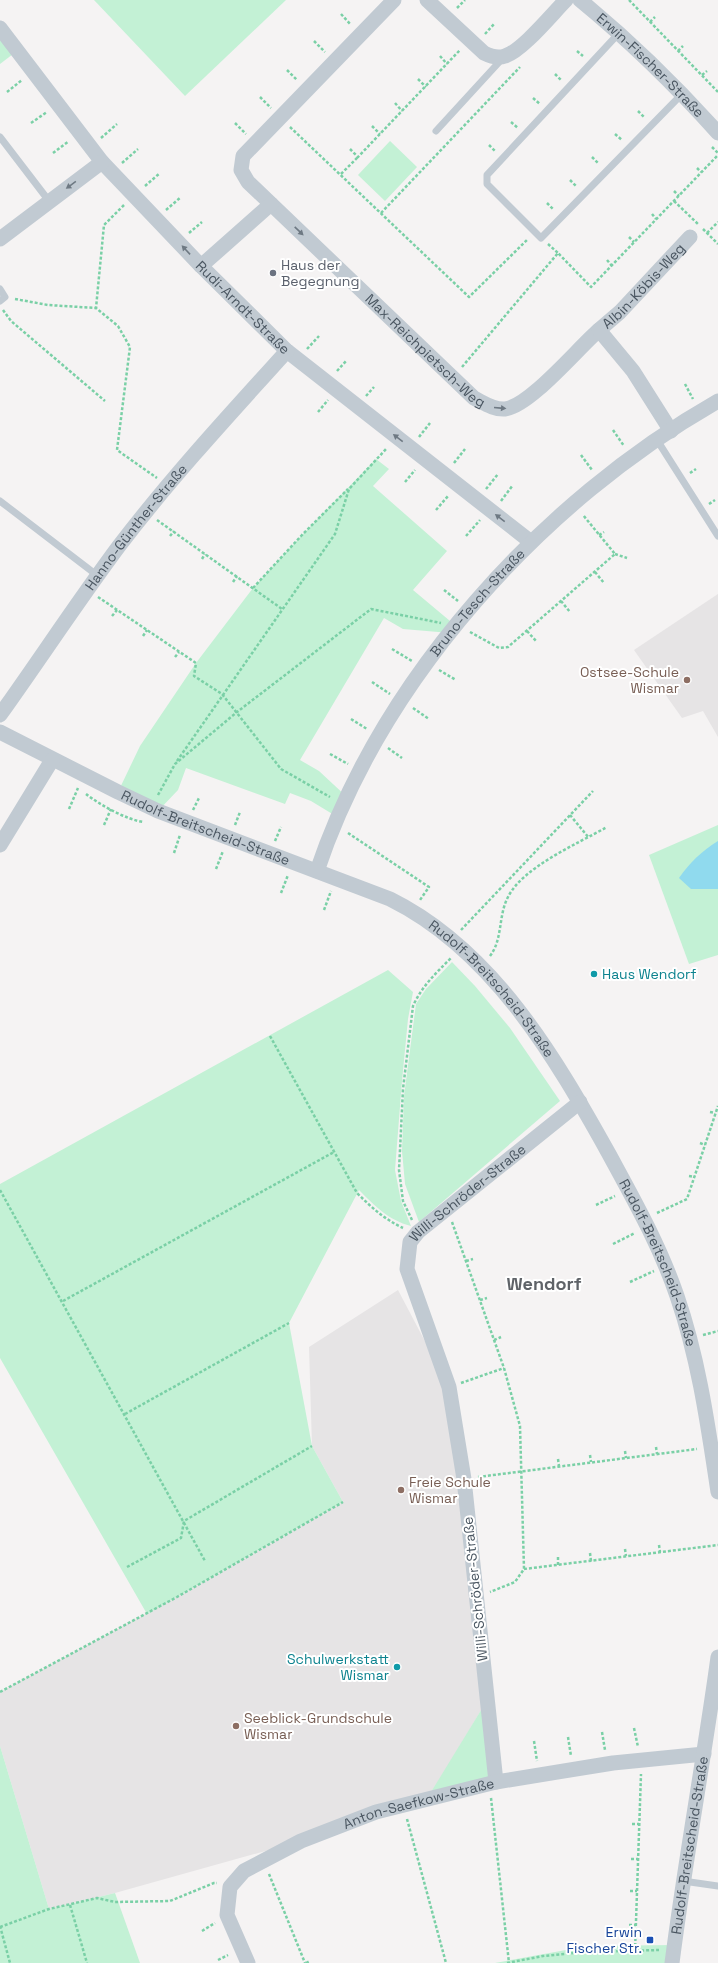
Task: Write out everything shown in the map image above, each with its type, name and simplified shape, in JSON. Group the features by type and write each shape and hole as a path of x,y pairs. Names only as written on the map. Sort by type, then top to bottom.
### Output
{"street":[{"name":"Max-Reichpietsch-Weg","path":"394,0 243,156 241,170 248,182 474,398 490,407 506,409 521,403 534,393 599,330"},
{"path":"427,0 476,38 488,55 493,57 504,56 517,49 566,0"},
{"name":"Erwin-Fischer-Straße","path":"580,0 620,32 683,93 718,133"},
{"name":"Rudi-Arndt-Straße","path":"0,28 90,148 201,266 286,351 531,542"},
{"path":"0,239 49,201 107,167"},
{"path":"201,266 271,204"},
{"name":"Albin-Köbis-Weg","path":"671,431 633,371 599,330 620,312 690,237"},
{"name":"Hanno-Günther-Straße","path":"0,715 98,576 146,512 286,351"},
{"name":"Bruno-Tesch-Straße","path":"317,871 361,771 380,736 426,666 456,626 531,542 574,503 657,440 718,401"},
{"name":"Rudolf-Breitscheid-Straße","path":"0,732 52,760 151,807 390,899 414,910 455,951 481,967 524,1017 580,1102 646,1223 677,1296 690,1339 704,1400 718,1492"},
{"path":"0,845 52,760"},
{"name":"Willi-Schröder-Straße","path":"492,1782 464,1478 449,1387 407,1269 410,1242 418,1232 447,1208 580,1102"},
{"name":"Rudolf-Breitscheid-Straße","path":"673,1956 682,1881 717,1676 718,1657"},
{"name":"Anton-Saefkow-Straße","path":"230,1887 244,1871 301,1841 376,1812 492,1782 641,1760 704,1754"},
{"path":"230,1887 227,1915 248,1963"}],"lane":[{"path":"620,32 487,175 487,184 542,238 683,93"},
{"path":"436,131 504,56"},
{"path":"0,137 49,201"},
{"path":"0,289 3,299"},
{"path":"657,440 718,536"},
{"path":"0,501 98,576"},
{"path":"682,1881 718,1886"}],"path":[{"path":"455,10 466,0"},
{"path":"629,0 718,92"},
{"path":"650,22 655,17"},
{"path":"341,174 447,64 494,24"},
{"path":"678,50 683,46"},
{"path":"440,56 447,64"},
{"path":"381,213 524,62"},
{"path":"702,75 707,71"},
{"path":"7,92 32,72"},
{"path":"418,79 426,86"},
{"path":"260,97 469,297 536,232"},
{"path":"395,103 402,111"},
{"path":"31,123 57,104"},
{"path":"90,148 117,124"},
{"path":"372,126 380,134"},
{"path":"53,153 79,133"},
{"path":"107,167 138,149"},
{"path":"350,149 358,157"},
{"path":"454,378 558,253 591,287 718,155"},
{"path":"697,168 701,172"},
{"path":"96,308 104,225 134,195 160,173"},
{"path":"674,191 679,196"},
{"path":"157,219 181,197"},
{"path":"652,214 656,219"},
{"path":"707,233 718,222"},
{"path":"629,237 634,242"},
{"path":"607,260 612,266"},
{"path":"3,299 48,305 96,308 118,326 130,347 117,450 168,486"},
{"path":"0,306 11,321 105,401"},
{"path":"253,588 302,535 349,489 397,438"},
{"path":"487,507 498,474"},
{"path":"436,510 457,484"},
{"path":"466,536 487,507 513,486"},
{"path":"151,807 175,764 222,694 335,534 349,489"},
{"path":"574,503 616,554 627,558"},
{"path":"146,512 282,609"},
{"path":"170,536 174,531"},
{"path":"599,535 604,532"},
{"path":"202,559 205,554"},
{"path":"175,764 237,712 371,609 456,626 499,648 508,647 616,554"},
{"path":"595,572 604,583"},
{"path":"233,582 237,576"},
{"path":"88,590 196,663 194,676 222,694 281,769 345,806"},
{"path":"561,601 570,612"},
{"path":"112,616 117,610"},
{"path":"143,636 147,630"},
{"path":"527,630 536,641"},
{"path":"392,649 456,680"},
{"path":"176,657 179,652"},
{"path":"330,754 361,771"},
{"path":"69,809 78,788 94,800 111,808 104,825"},
{"path":"418,1232 403,1201 399,1170 403,1089 413,1006 418,994 455,951 496,892 592,792"},
{"path":"575,802 579,806"},
{"path":"570,815 589,838"},
{"path":"336,825 429,887 414,910"},
{"path":"481,967 495,948 507,899 515,885 532,870 607,827"},
{"path":"547,831 551,835"},
{"path":"174,854 181,833"},
{"path":"216,869 229,838"},
{"path":"520,860 524,864"},
{"path":"281,893 293,862"},
{"path":"407,872 410,868"},
{"path":"324,910 336,878"},
{"path":"492,889 496,892"},
{"path":"446,953 455,951"},
{"path":"270,1036 357,1193 388,1221 410,1231 418,1232"},
{"path":"613,1244 687,1199 718,1106"},
{"path":"710,1112 716,1114"},
{"path":"700,1143 705,1145"},
{"path":"63,1301 334,1152"},
{"path":"689,1176 694,1177"},
{"path":"596,1205 628,1189"},
{"path":"0,1190 63,1301 205,1561"},
{"path":"447,1208 504,1368 520,1426 524,1569 515,1582 476,1598"},
{"path":"466,1261 473,1259"},
{"path":"630,1282 665,1266"},
{"path":"480,1300 487,1298"},
{"path":"125,1414 289,1323"},
{"path":"494,1340 501,1337"},
{"path":"449,1387 504,1368"},
{"path":"127,1567 181,1538 184,1521 312,1446"},
{"path":"656,1447 657,1454"},
{"path":"464,1478 711,1447"},
{"path":"625,1451 626,1458"},
{"path":"590,1455 591,1462"},
{"path":"558,1459 559,1466"},
{"path":"0,1692 170,1601 343,1502"},
{"path":"659,1545 660,1552"},
{"path":"524,1569 718,1545"},
{"path":"624,1549 626,1556"},
{"path":"590,1553 591,1561"},
{"path":"558,1558 558,1565"},
{"path":"634,1728 641,1760 635,1952"},
{"path":"568,1737 573,1769"},
{"path":"534,1741 539,1775"},
{"path":"492,1782 498,1868 508,1963 543,1956 584,1952 635,1952 673,1956"},
{"path":"403,1805 446,1963"},
{"path":"632,1824 639,1824"},
{"path":"495,1834 500,1833"},
{"path":"412,1856 417,1855"},
{"path":"631,1858 638,1859"},
{"path":"264,1861 305,1963 310,1961"},
{"path":"498,1868 504,1868"},
{"path":"10,1963 0,1926 49,1909 97,1898 115,1902 170,1901 214,1883 230,1887"},
{"path":"421,1890 426,1889"},
{"path":"630,1891 637,1891"},
{"path":"280,1902 286,1900"},
{"path":"502,1902 507,1901"},
{"path":"70,1905 87,1963"},
{"path":"429,1923 435,1921"},
{"path":"629,1925 636,1926"},
{"path":"293,1934 298,1932"},
{"path":"506,1935 511,1934"},
{"path":"438,1955 443,1953"}],"shaded area":[{"name":"Ostsee-Schule Wismar","path":"718,594 718,737 703,711 682,718 634,650"},
{"name":"Seeblick-Grundschule Wismar","path":"398,1290 449,1387 486,1702 428,1799 301,1841 115,1893 49,1909 0,1746 0,1692 177,1597 343,1502 312,1446 309,1347"}],"green space":[{"path":"94,0 286,0 185,96"},
{"path":"0,28 17,51 0,64"},
{"path":"390,141 417,167 385,201 358,175"},
{"path":"376,459 389,469 373,486 447,551 413,590 456,626 450,633 403,629 384,618 300,760 319,771 348,798 339,818 311,801 290,793 285,804 186,768 178,790 158,811 118,792 140,746 196,663 253,588"},
{"path":"718,825 718,955 689,964 649,855"},
{"path":"452,962 475,986 510,1028 560,1101 419,1222 405,1184 402,1151 404,1096 416,1004 426,989"},
{"path":"388,970 413,992 408,1019 395,1170 401,1201 411,1226 395,1220 376,1207 359,1190 289,1323 312,1446 343,1502 147,1614 0,1358 0,1184"},
{"path":"486,1702 496,1782 428,1797"},
{"path":"0,1746 49,1909 115,1893 140,1963 0,1963"},
{"path":"674,1945 672,1963 495,1963 588,1946"}],"water":[{"path":"718,841 718,889 691,889 679,878 697,857"}],"place":[{"name":"Haus der Begegnung","path":"273,273"},
{"name":"Ostsee-Schule Wismar","path":"687,680"},
{"name":"Haus Wendorf","path":"594,974"},
{"name":"Freie Schule Wismar","path":"401,1490"},
{"name":"Schulwerkstatt Wismar","path":"397,1667"},
{"name":"Seeblick-Grundschule Wismar","path":"236,1726"},
{"name":"Erwin Fischer Str.","path":"650,1940"}],"district":[{"name":"Wendorf","path":"544,1283"}]}
